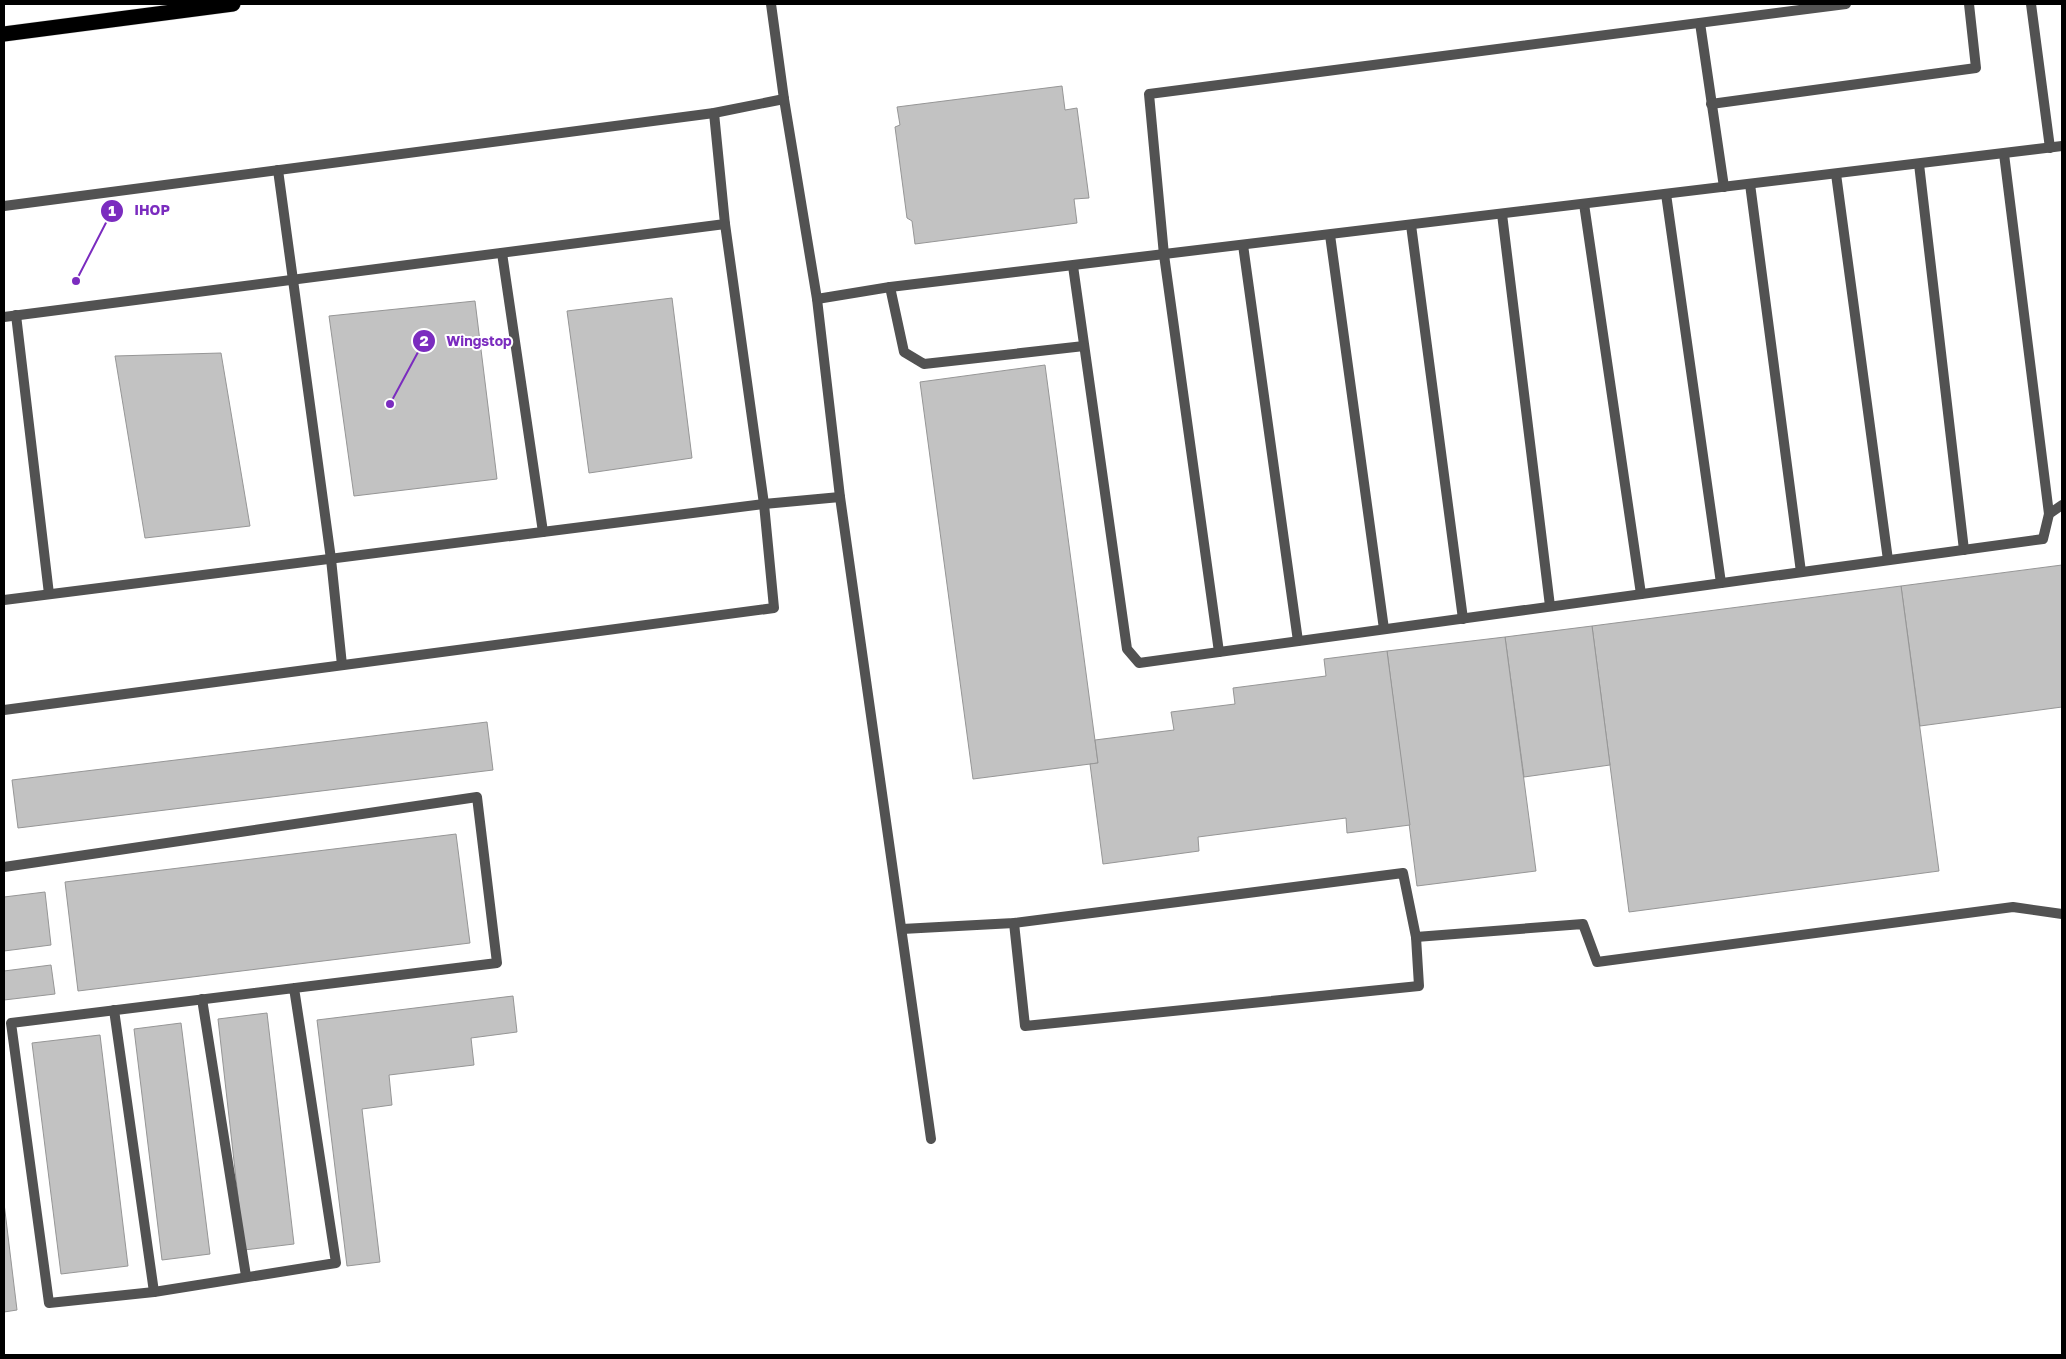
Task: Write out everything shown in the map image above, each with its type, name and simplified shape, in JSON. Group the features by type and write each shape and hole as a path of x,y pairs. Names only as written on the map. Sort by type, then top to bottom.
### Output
{"highway":[{"path":"4,34 233,4"}],"lane":[{"path":"771,4 784,100 817,299 840,497 931,1139"},
{"path":"1219,652 1164,255 1149,94 1846,4"},
{"path":"1712,104 1976,68 1969,4"},
{"path":"2031,4 2050,148"},
{"path":"1700,22 1724,187"},
{"path":"4,206 714,113 784,100"},
{"path":"4,710 774,608 764,504 725,224 714,113"},
{"path":"817,299 890,287 2062,146"},
{"path":"1073,266 1127,649 1139,663 2043,539 2049,514 2004,154"},
{"path":"1919,164 1964,550"},
{"path":"278,170 331,558 342,665"},
{"path":"1836,174 1888,560"},
{"path":"1750,184 1801,572"},
{"path":"1666,194 1721,583"},
{"path":"1584,204 1641,594"},
{"path":"1502,214 1550,606"},
{"path":"4,317 725,224"},
{"path":"1411,225 1463,618"},
{"path":"1330,235 1384,629"},
{"path":"1243,245 1298,641"},
{"path":"502,253 543,532"},
{"path":"890,287 904,352 924,364 1084,346"},
{"path":"16,315 49,594"},
{"path":"4,600 764,504 840,497"},
{"path":"2049,514 2062,505"},
{"path":"4,866 477,797 497,963 114,1010 10,1024 49,1303 154,1292 336,1263 294,988"},
{"path":"902,929 1014,923 1403,873 1416,937 1419,986 1025,1026 1014,923"},
{"path":"1416,937 1583,924 1597,962 2013,907 2062,914"},
{"path":"202,999 246,1276"},
{"path":"114,1010 154,1292"}],"building":[{"path":"1062,86 1065,110 1077,108 1089,198 1074,199 1077,223 915,244 912,221 907,218 895,127 900,125 897,107"},
{"path":"672,298 692,458 589,473 567,311"},
{"path":"475,301 497,479 354,496 329,316"},
{"path":"221,353 250,526 145,538 115,356"},
{"path":"1045,365 1098,763 973,779 920,382"},
{"path":"2062,565 2062,707 1920,726 1901,586"},
{"path":"1901,586 1939,871 1629,912 1592,626"},
{"path":"1592,626 1610,765 1524,777 1505,637"},
{"path":"1505,637 1536,871 1417,886 1387,651"},
{"path":"1387,651 1410,825 1347,833 1346,818 1198,837 1199,851 1103,864 1090,764 1098,763 1095,740 1174,730 1171,712 1235,704 1233,688 1326,676 1324,659"},
{"path":"487,722 493,770 18,828 12,780"},
{"path":"456,834 470,943 78,991 65,882"},
{"path":"45,892 51,945 4,951 4,897"},
{"path":"51,965 55,994 4,1000 4,971"},
{"path":"513,996 517,1032 471,1038 474,1065 389,1075 392,1105 362,1109 380,1262 347,1266 317,1020"},
{"path":"267,1013 294,1244 244,1250 218,1019"},
{"path":"181,1023 210,1254 162,1260 134,1029"},
{"path":"100,1035 128,1266 61,1274 32,1043"},
{"path":"4,1203 17,1310 4,1312"}],"place":[{"name":"IHOP","path":"76,281"},
{"name":"Wingstop","path":"390,404"}]}
